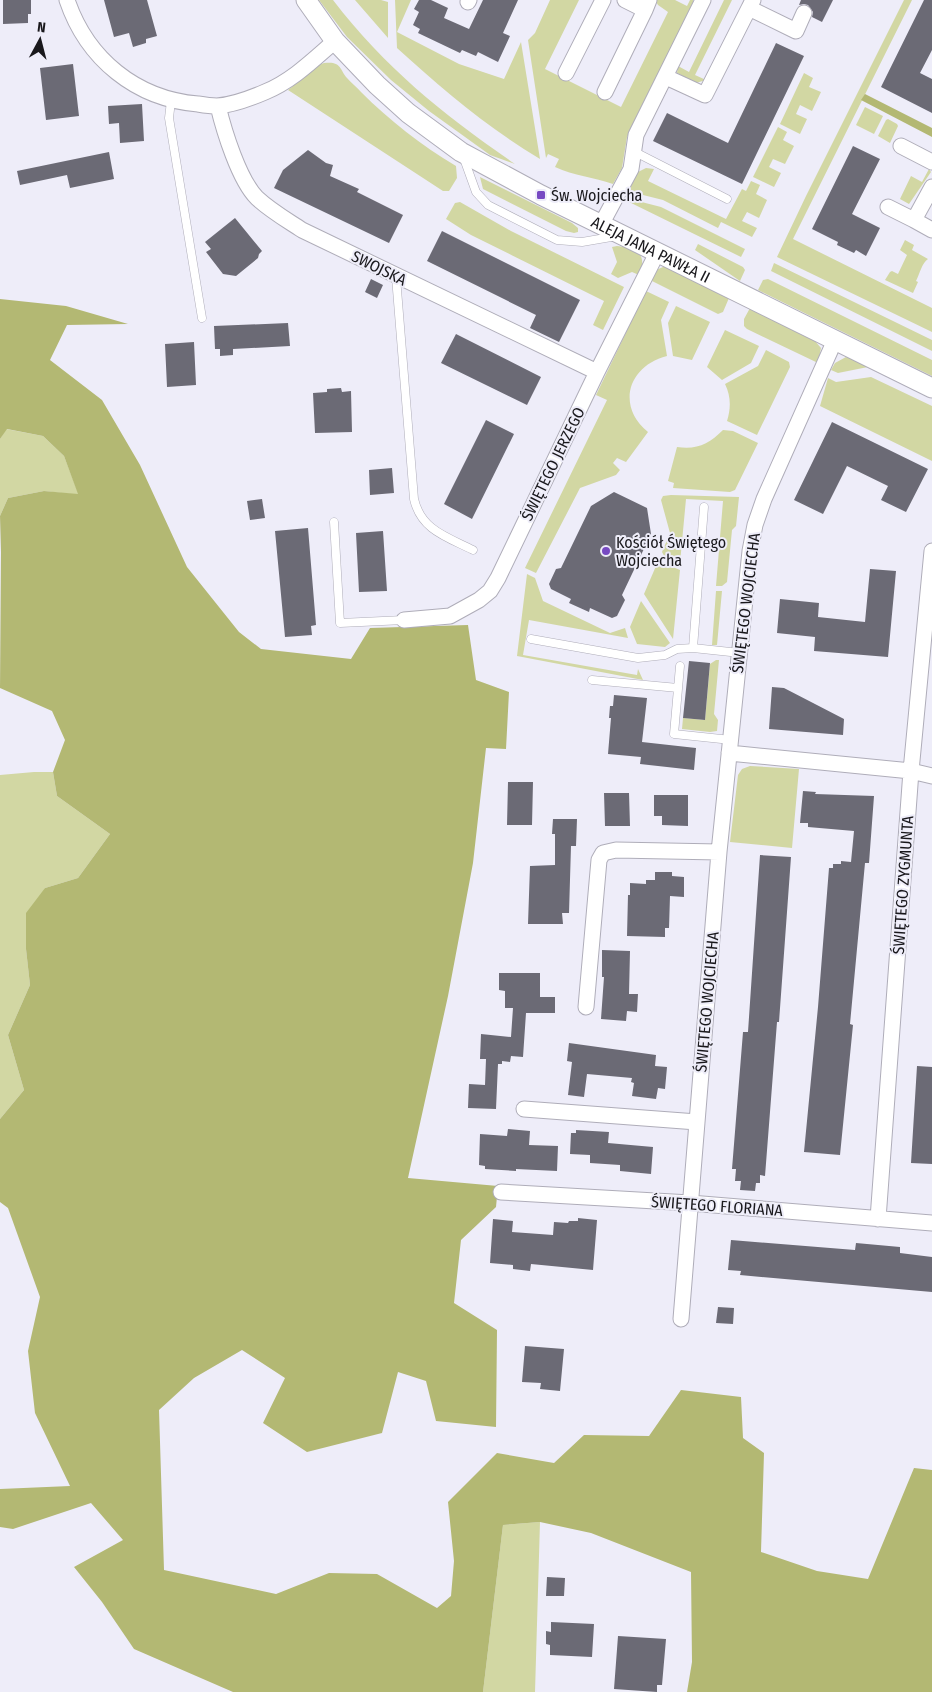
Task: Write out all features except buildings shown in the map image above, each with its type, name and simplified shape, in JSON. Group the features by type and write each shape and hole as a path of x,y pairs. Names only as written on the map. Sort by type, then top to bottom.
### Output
{"street":[{"path":"67,0 73,18 81,32 93,50 110,67 124,78 150,93 171,101 218,106 242,100 279,85 306,67 335,41"},
{"name":"ALEJA JANA PAWŁA II","path":"306,0 335,41 377,86 408,113 461,152 541,195 932,388"},
{"path":"566,73 603,0"},
{"path":"605,92 647,5 625,0"},
{"path":"601,225 631,169 636,135 703,0"},
{"path":"666,77 705,96 751,4 796,31 804,13"},
{"name":"SWOJSKA","path":"218,106 223,128 241,173 256,197 274,212 302,230 396,277 597,372"},
{"path":"901,146 932,162"},
{"path":"914,220 932,187"},
{"path":"888,207 932,230"},
{"name":"ŚWIĘTEGO JERZEGO","path":"404,620 450,616 479,600 490,591 657,253"},
{"name":"ŚWIĘTEGO WOJCIECHA","path":"680,1319 719,852 750,551 755,525 764,499 835,340"},
{"name":"ŚWIĘTEGO ZYGMUNTA","path":"878,1218 911,771 926,681 932,551"},
{"path":"730,747 911,771 932,776"},
{"path":"586,1007 599,860 604,853 616,850 719,852"},
{"path":"524,1109 697,1122"},
{"name":"ŚWIĘTEGO FLORIANA","path":"501,1192 690,1203 932,1223"}],"lane":[{"path":"171,101 169,118 202,318"},
{"path":"634,151 727,199"},
{"path":"461,152 476,192 488,205 557,240 582,242 623,235"},
{"path":"396,277 414,499 417,511 424,522 436,532 473,550"},
{"path":"693,648 704,507"},
{"path":"334,522 340,623 404,620"},
{"path":"531,639 638,658 666,655 677,649 693,648 740,653"},
{"path":"680,666 674,734 730,747"},
{"path":"592,680 678,688"}],"green space":[{"path":"319,0 333,0 374,48 417,90 515,164 490,155 429,111 391,80 347,37"},
{"path":"355,0 381,0 388,2 388,38"},
{"path":"395,0 411,0 397,32 459,64 504,79 521,42 540,159 466,107 397,48"},
{"path":"550,0 579,0 545,69 621,107 668,12 658,5 655,0 675,0 687,6 690,0 693,0 693,7 627,137 622,168 613,184 562,170 555,167 559,159 548,154 546,158 528,40 535,33"},
{"path":"724,0 732,0 695,75 706,80 696,83 677,73 678,66 689,72"},
{"path":"904,0 912,0 793,239 932,308 932,332 777,257"},
{"path":"324,63 337,64 350,82 395,123 430,150 456,166 457,178 449,191 443,191 288,90"},
{"path":"804,73 813,78 809,87 821,92 812,111 800,105 796,114 807,119 800,134 780,124"},
{"path":"865,94 932,128 932,137 861,100"},
{"path":"865,107 883,116 874,134 856,125"},
{"path":"888,119 898,126 890,143 878,136"},
{"path":"778,127 787,132 783,140 794,146 785,164 773,159 769,167 781,173 774,187 753,177"},
{"path":"646,168 654,169 648,181 726,219 742,189 746,191 751,181 760,185 756,194 767,200 759,218 747,212 742,221 757,228 752,237 721,222 718,228 663,200 631,192 629,190 638,172"},
{"path":"929,169 931,172 909,204 900,199 911,176 922,182"},
{"path":"480,177 572,223 578,228 578,232 566,231 483,189"},
{"path":"626,198 661,207 745,249 741,257 625,200"},
{"path":"460,202 511,231 624,287 603,330 593,325 604,301 471,235 446,219 455,203"},
{"path":"905,240 914,245 912,250 928,259 921,268 913,293 885,280 892,271 898,274 907,255 900,250"},
{"path":"698,244 743,267 745,270 740,281 695,250"},
{"path":"612,247 630,248 639,253 642,262 639,275 632,272 618,278 611,274 617,262"},
{"path":"774,263 932,340 932,351 771,271"},
{"path":"667,267 729,298 723,312 718,314 652,281 656,270"},
{"path":"768,279 932,360 932,376 758,290 763,280"},
{"path":"646,291 669,302 661,320 667,356 643,368 635,378 631,388 632,411 638,422 648,432 626,462 617,458 613,463 620,470 616,475 580,488 536,573 525,568 607,400 596,395"},
{"path":"0,299 66,306 128,324 67,325 50,360 102,400 140,465 187,567 239,632 261,649 351,659 370,628 468,625 476,680 509,692 506,749 486,748 473,863 448,996 408,1178 498,1186 496,1207 461,1240 454,1303 497,1330 496,1427 436,1421 426,1381 398,1372 382,1433 307,1452 263,1423 285,1378 242,1350 194,1378 159,1410 164,1570 276,1594 329,1573 377,1574 437,1608 451,1596 454,1561 448,1502 497,1453 554,1463 584,1435 649,1436 681,1390 741,1397 743,1438 764,1453 761,1552 817,1571 868,1579 914,1468 932,1470 932,1692 687,1692 692,1662 691,1572 591,1533 540,1522 503,1525 483,1692 233,1692 134,1649 102,1602 74,1567 123,1540 91,1503 13,1529 0,1527 0,1489 70,1486 35,1413 28,1351 40,1297 8,1208 0,1202 0,1119 24,1090 8,1035 30,985 26,949 26,913 45,888 78,878 110,834 57,796 53,772 65,740 52,711 0,688 0,516 8,498 44,491 78,494 64,456 43,436 7,429 0,439"},
{"path":"676,306 710,322 692,360 673,356 668,323"},
{"path":"750,308 815,341 821,348 818,363 747,329 744,326 744,319"},
{"path":"725,330 759,346 751,363 722,380 707,367"},
{"path":"766,350 789,362 790,367 757,435 727,421 730,402 725,384 758,366"},
{"path":"846,357 868,367 838,373 831,370 835,363"},
{"path":"871,377 932,406 932,461 820,406 828,378 836,382"},
{"path":"6,429 43,436 64,456 79,495 44,491 8,498 0,516 0,439"},
{"path":"723,430 733,431 758,443 735,490 730,492 673,488 674,483 668,481 677,447 697,447 713,439"},
{"path":"663,496 739,497 736,526 732,530 727,582 722,586 716,586 723,501 686,499 680,563 677,563 667,559 662,552 670,533 661,500"},
{"path":"663,563 680,570 673,639 644,594 656,566"},
{"path":"527,574 535,578 543,601 610,633 625,628 628,638 529,620 523,655 637,675 638,669 643,680 517,656"},
{"path":"716,591 722,591 717,645 712,645"},
{"path":"641,601 670,643 665,647 637,644 630,627"},
{"path":"719,660 714,714 718,720 717,731 682,729 683,718 705,720 710,664"},
{"path":"750,766 799,769 792,848 730,842 738,775 742,769"},
{"path":"53,772 57,796 110,834 78,878 45,888 26,949 30,985 8,1035 24,1090 0,1119 0,775"},
{"path":"540,1522 535,1692 483,1692 503,1525"}],"place":[{"name":"Św. Wojciecha","path":"541,195"},
{"name":"Kościół Świętego Wojciecha","path":"606,551"}]}
